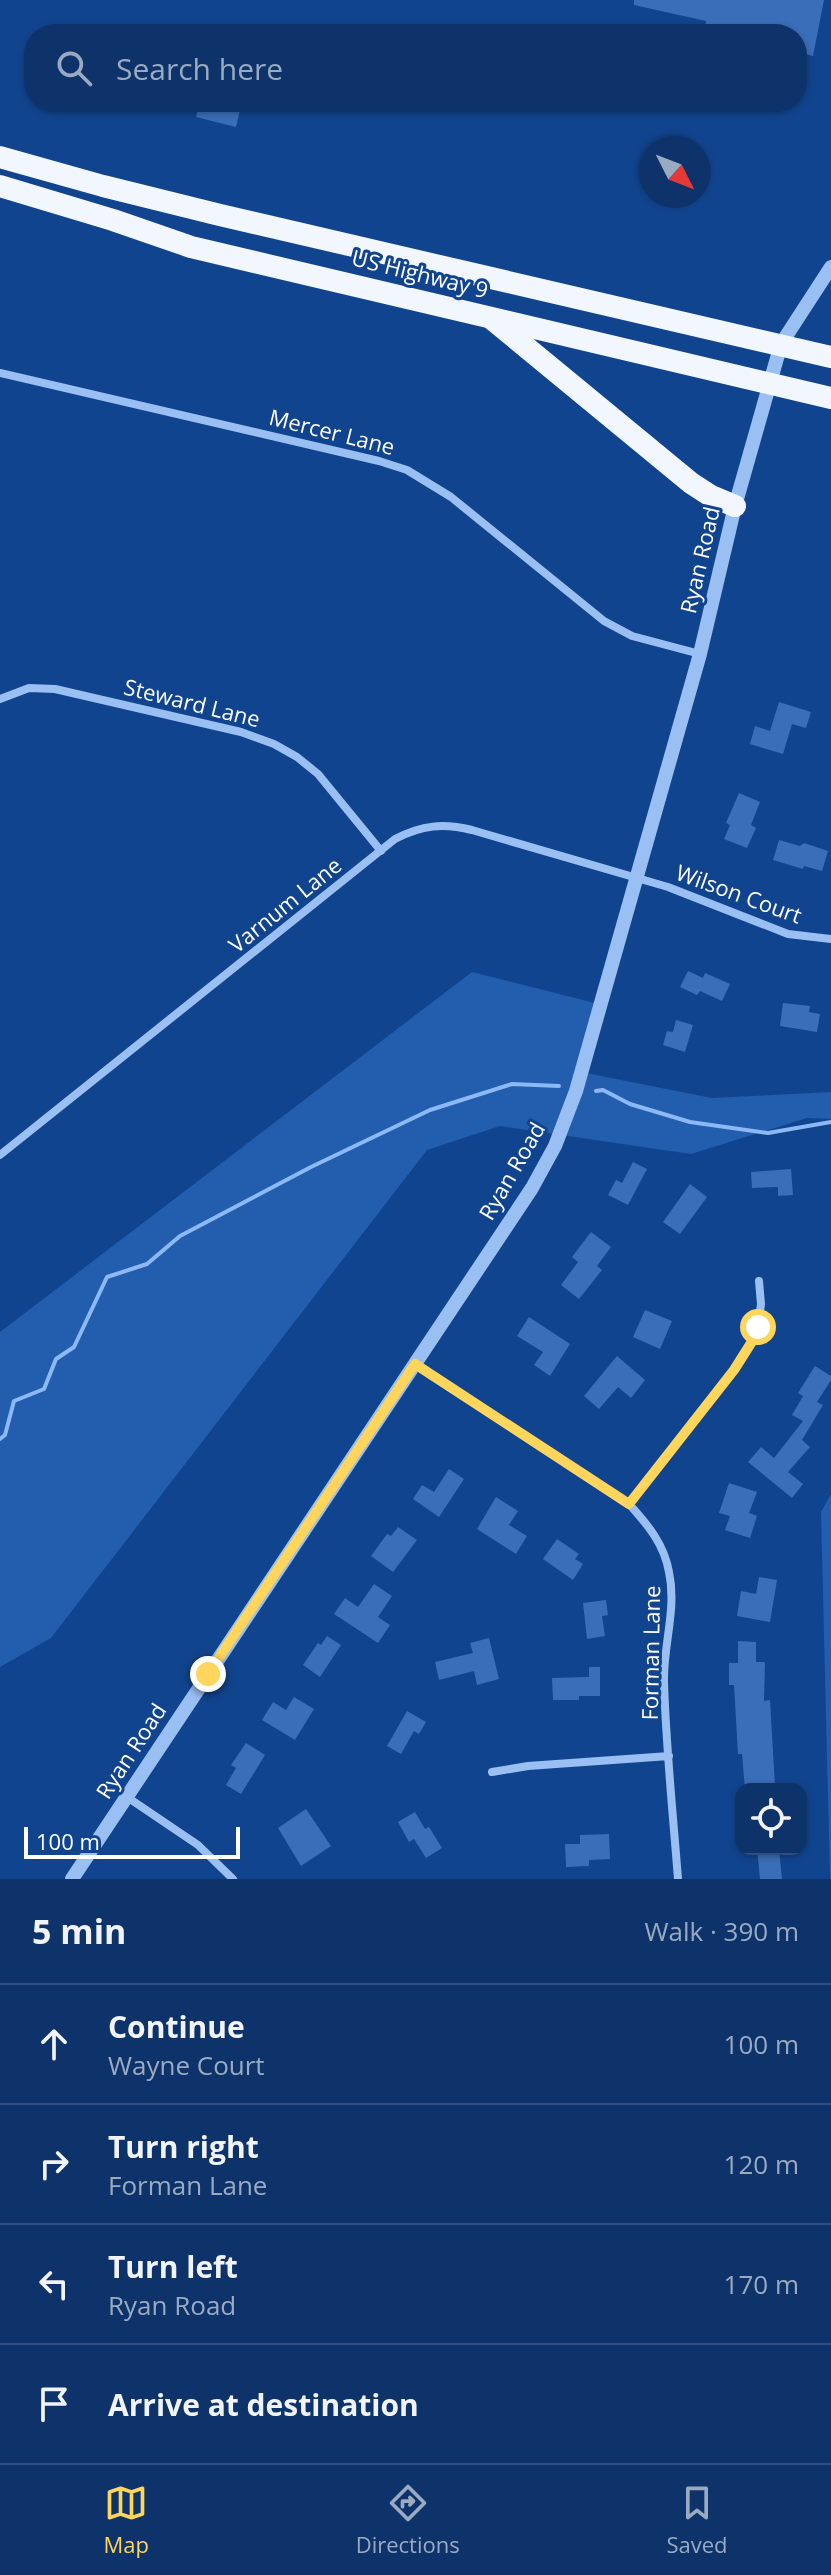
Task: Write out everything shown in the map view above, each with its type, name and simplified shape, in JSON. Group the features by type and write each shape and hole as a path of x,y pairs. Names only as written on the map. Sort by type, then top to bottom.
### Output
{"highway":[{"name":"US Highway 9","path":"0,157 220,215 831,357"},
{"name":"US Highway 9","path":"0,186 191,247 831,398"},
{"path":"491,318 691,483 735,506"}],"street":[{"name":"Ryan Road","path":"72,1879 532,1188 555,1146 576,1091 700,654 735,506 781,344 831,267"},
{"name":"Mercer Lane","path":"0,373 393,465 431,483 451,497 604,621 632,636 700,654"},
{"name":"Steward Lane","path":"0,699 29,688 55,689 266,740 297,757 318,774 381,851"},
{"name":"Varnum Lane","path":"0,1155 395,839 417,829 455,826 636,877"},
{"name":"Wilson Court","path":"636,877 788,934 831,939"},
{"path":"629,1504 734,1370 753,1340 761,1304 759,1281"},
{"name":"Forman Lane","path":"415,1364 629,1504 656,1536 669,1572 672,1601 663,1680 678,1879"},
{"path":"492,1772 528,1766 669,1756"},
{"path":"127,1797 198,1845 233,1879"}],"shaded area":[{"path":"472,972 599,1004 581,1072 712,1098 831,1092 831,1119 807,1118 691,1154 500,1126 427,1150 51,1638 0,1667 0,1332"},
{"path":"831,1494 831,1879 830,1879 821,1512"}],"building":[{"path":"634,0 824,0 813,56 807,54 807,24 706,24 706,21 634,5"},
{"path":"197,112 240,112 236,127 196,117"},
{"path":"779,702 811,712 806,728 792,724 783,754 750,744 755,726 770,731"},
{"path":"739,793 760,802 751,825 756,828 747,848 724,839 730,825 726,823"},
{"path":"779,840 800,846 804,843 828,851 822,871 773,860"},
{"path":"688,971 703,978 705,973 730,984 722,1001 700,991 697,995 680,987"},
{"path":"783,1003 810,1006 809,1012 820,1014 817,1032 780,1026"},
{"path":"676,1020 693,1025 685,1052 663,1045 667,1031 673,1032"},
{"path":"633,1162 647,1169 628,1205 608,1195 616,1180 622,1183"},
{"path":"791,1169 793,1195 778,1196 778,1187 752,1188 751,1172"},
{"path":"690,1184 707,1197 680,1234 663,1222"},
{"path":"591,1232 611,1247 597,1266 602,1270 579,1299 561,1285 578,1262 572,1257"},
{"path":"645,1310 672,1321 660,1349 633,1337"},
{"path":"529,1317 570,1344 550,1376 534,1365 543,1352 517,1336"},
{"path":"617,1356 645,1380 631,1398 618,1387 599,1409 584,1396"},
{"path":"815,1366 831,1376 831,1380 817,1402 823,1405 802,1440 810,1447 788,1472 803,1484 792,1498 748,1462 761,1447 774,1458 803,1421 792,1415 803,1396 798,1393"},
{"path":"449,1469 464,1479 439,1517 413,1499 422,1485 434,1492"},
{"path":"729,1483 757,1492 749,1513 757,1516 750,1538 725,1530 730,1516 719,1513"},
{"path":"496,1497 518,1511 509,1525 527,1536 516,1554 477,1529"},
{"path":"398,1527 417,1540 393,1572 371,1556 387,1534 391,1536"},
{"path":"557,1539 579,1554 575,1559 583,1564 573,1580 543,1559"},
{"path":"759,1577 777,1580 770,1622 737,1616 741,1591 756,1594"},
{"path":"374,1584 392,1596 378,1617 390,1625 378,1643 334,1614 345,1598 358,1607"},
{"path":"606,1600 608,1615 602,1616 605,1636 587,1639 583,1603"},
{"path":"327,1636 341,1645 320,1677 303,1665 318,1643 321,1645"},
{"path":"489,1638 499,1679 477,1685 474,1671 439,1680 435,1662 473,1653 470,1643"},
{"path":"738,1641 756,1642 756,1662 765,1662 764,1701 770,1700 775,1783 744,1783 742,1754 738,1754 734,1685 729,1685 729,1663 738,1663"},
{"path":"589,1667 600,1667 600,1696 553,1700 552,1678 589,1677"},
{"path":"294,1697 314,1709 295,1740 262,1720 273,1702 286,1710"},
{"path":"407,1711 426,1722 419,1734 414,1731 401,1754 387,1746"},
{"path":"246,1743 265,1755 241,1794 226,1785 236,1768 231,1765"},
{"path":"306,1809 331,1846 301,1866 278,1828"},
{"path":"415,1812 442,1848 426,1858 414,1839 409,1842 398,1822"},
{"path":"609,1834 610,1859 589,1860 589,1866 566,1867 565,1844 580,1844 580,1835"},
{"path":"758,1855 780,1855 782,1879 760,1879"}],"waterway":[{"path":"0,1439 5,1435 14,1401 44,1389 56,1359 74,1347 107,1277 147,1264 180,1236 311,1167 430,1110 512,1084 559,1086"},
{"path":"596,1091 603,1090 630,1104 690,1122 768,1133 831,1122"}],"route":[{"path":"208,1674 415,1364 629,1504 734,1370 758,1327"}]}
